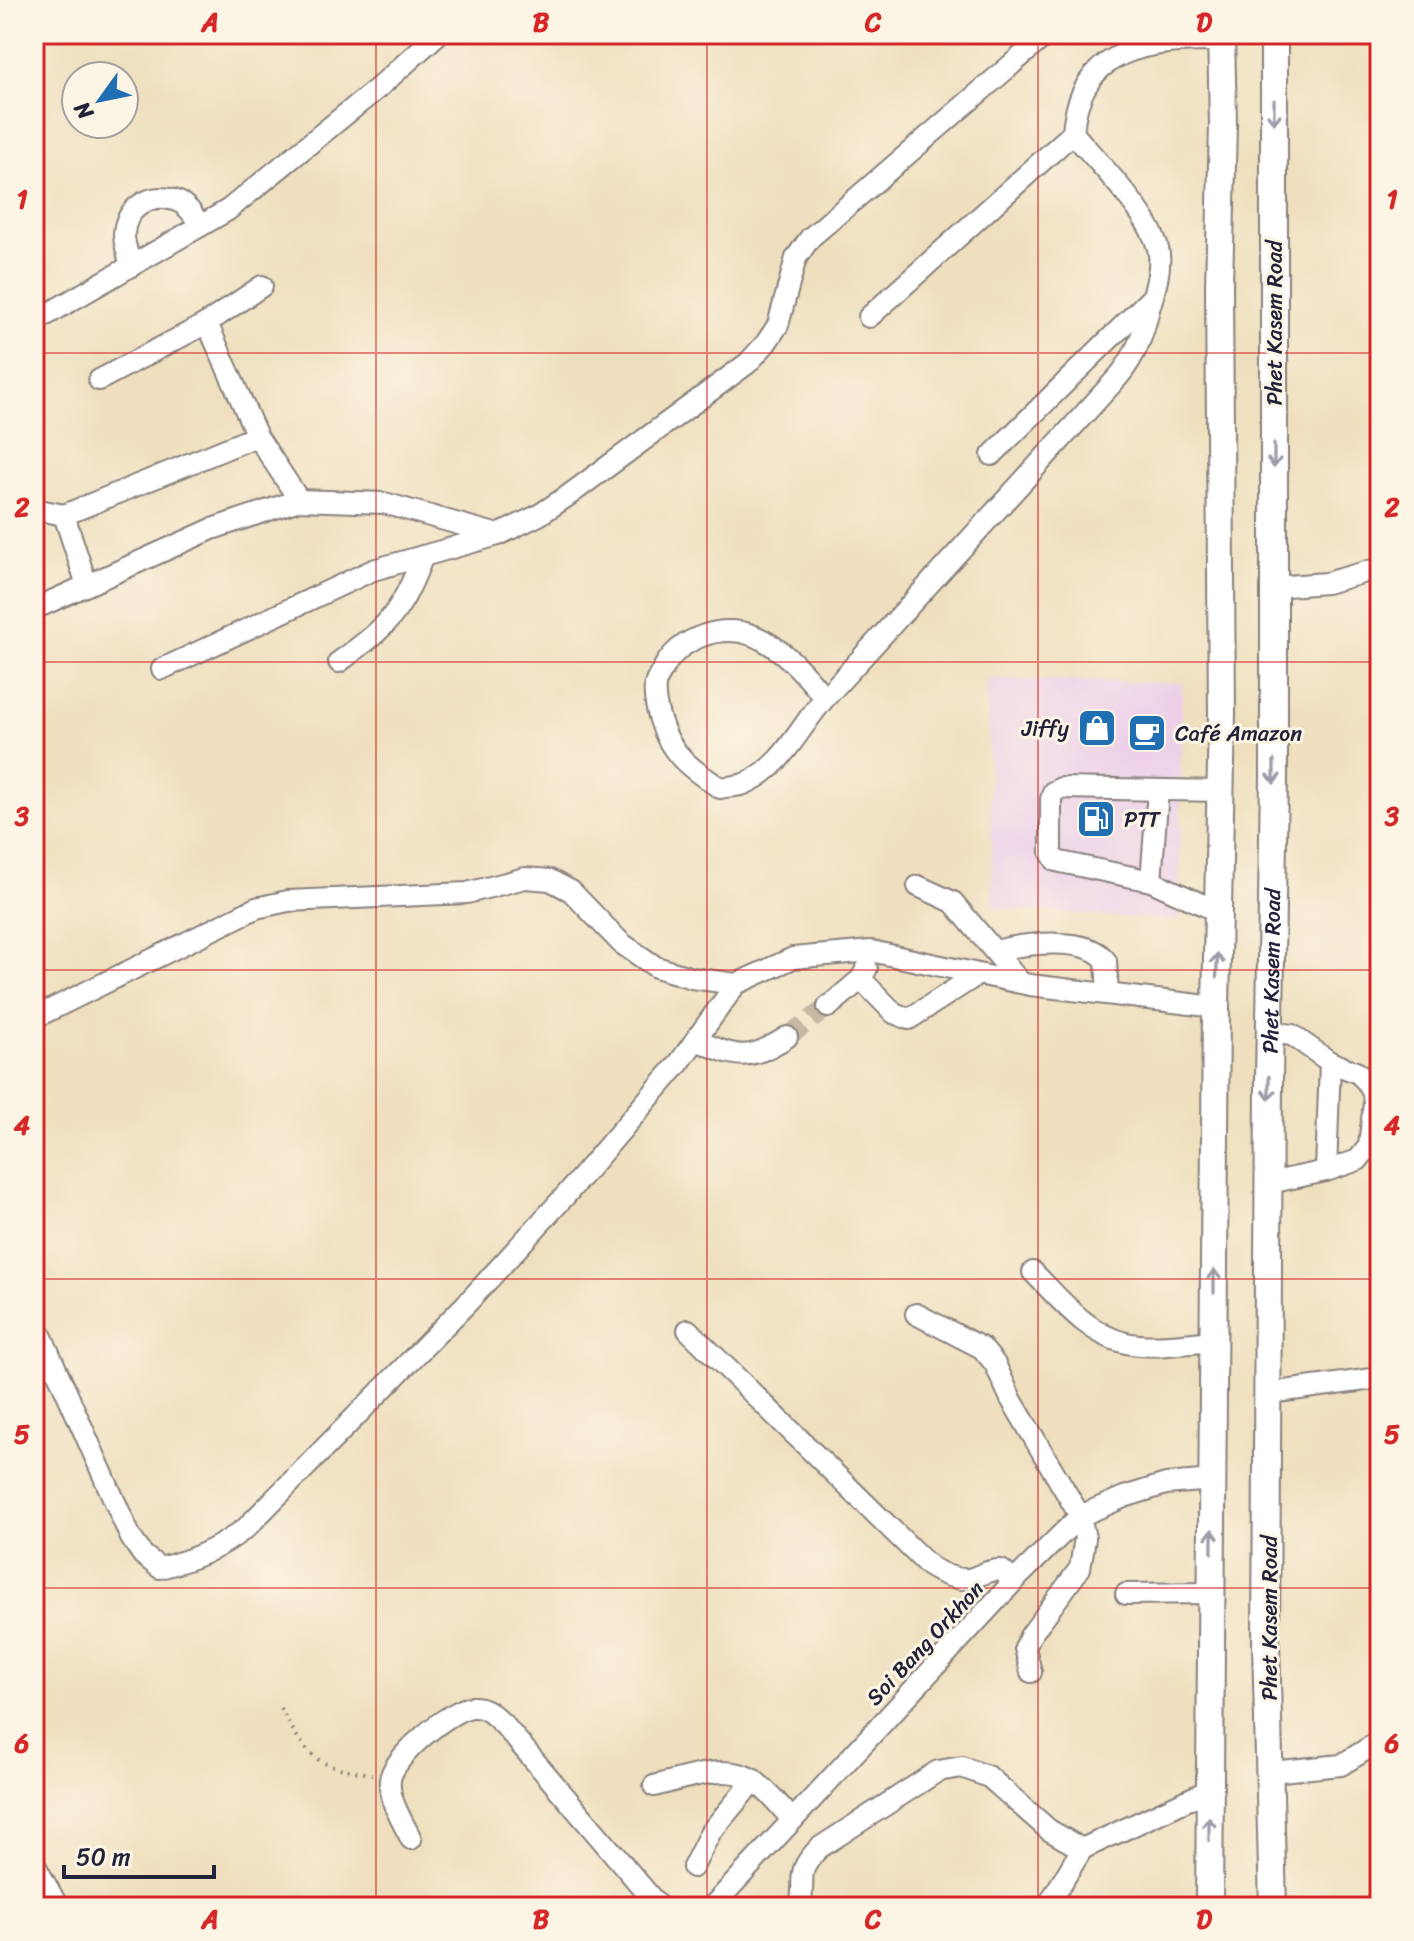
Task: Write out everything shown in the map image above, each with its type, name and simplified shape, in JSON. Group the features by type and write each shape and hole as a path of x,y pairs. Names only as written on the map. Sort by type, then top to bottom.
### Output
{"main road":[{"name":"Phet Kasem Road","path":"1273,1907 1266,1644 1274,779 1274,34"},
{"path":"1209,1907 1220,791 1221,38"}],"street":[{"path":"34,322 228,210 378,88 438,34"},
{"path":"162,669 373,570 498,535 539,515 569,495 748,363 778,325 796,258 810,238 1047,34"},
{"path":"869,317 1073,133 1080,94 1104,65 1152,43 1221,38"},
{"path":"825,698 805,673 779,650 752,635 726,630 691,639 667,662 655,684 658,714 673,748 696,772 720,788 745,784 769,768 825,698 1126,368 1142,340 1159,253 1145,219 1073,133"},
{"path":"131,266 124,233 129,215 140,204 160,198 175,200 191,211 200,226"},
{"path":"99,380 207,323 262,286"},
{"path":"992,455 1153,296"},
{"path":"207,323 257,436 299,500"},
{"path":"34,509 64,515 257,436"},
{"path":"34,609 212,529 299,500 384,503 498,535"},
{"path":"64,515 87,585"},
{"path":"339,662 391,620 407,596 423,556"},
{"path":"1274,587 1326,583 1380,568"},
{"path":"1219,912 1151,881 1056,861 1051,853 1051,799 1053,792 1061,788 1220,791"},
{"path":"1151,881 1158,790"},
{"path":"34,1018 256,908 288,901 467,893 525,878 550,880 571,891 621,943 656,967 692,978 736,984"},
{"path":"918,886 953,902 1021,983"},
{"path":"996,951 1031,944 1093,949 1106,961 1108,994"},
{"path":"34,1319 131,1538 143,1555 160,1568 191,1560 221,1547 246,1528 469,1301 565,1196 679,1063 736,984 793,958 871,951 1021,983 1216,1007"},
{"path":"828,1007 861,979 871,951"},
{"path":"861,979 894,1013 909,1019 977,975"},
{"path":"1269,1183 1349,1165 1365,1154 1369,1146 1374,1103 1373,1093 1358,1073 1330,1062 1292,1035 1270,1032"},
{"path":"696,1040 729,1054 753,1055 787,1037"},
{"path":"1326,1171 1330,1062"},
{"path":"1033,1272 1069,1308 1106,1336 1126,1343 1147,1345 1214,1341"},
{"path":"916,1314 982,1348 995,1364 1011,1399 1080,1516 1085,1538 1080,1568 1030,1636 1025,1648 1031,1672"},
{"path":"688,1330 929,1566 945,1576 968,1579 985,1571 1001,1570 1014,1581"},
{"path":"1270,1393 1380,1378"},
{"name":"Soi Bang Orkhon","path":"712,1907 1014,1581 1080,1516 1124,1497 1166,1484 1213,1480"},
{"path":"1126,1594 1211,1593"},
{"path":"411,1839 391,1791 390,1777 402,1756 447,1717 470,1707 484,1708 504,1725 659,1907"},
{"path":"1271,1772 1341,1765 1380,1741"},
{"path":"800,1907 800,1884 805,1863 819,1848 938,1771 962,1767 989,1777 1049,1830 1082,1849"},
{"path":"654,1786 711,1773 738,1773 754,1780 793,1820"},
{"path":"693,1867 710,1833 754,1780"},
{"path":"1047,1907 1082,1849 1209,1790"},
{"path":"34,1863 58,1907"}],"path":[{"path":"280,1708 308,1753 323,1764 390,1777"}],"shaded area":[{"name":"PTT","path":"987,679 1182,683 1179,921 993,908"}],"tunnel":[{"path":"787,1037 828,1007"}],"place":[{"name":"Jiffy","path":"1097,728"},
{"name":"Café Amazon","path":"1147,733"},
{"name":"PTT","path":"1096,819"}]}
